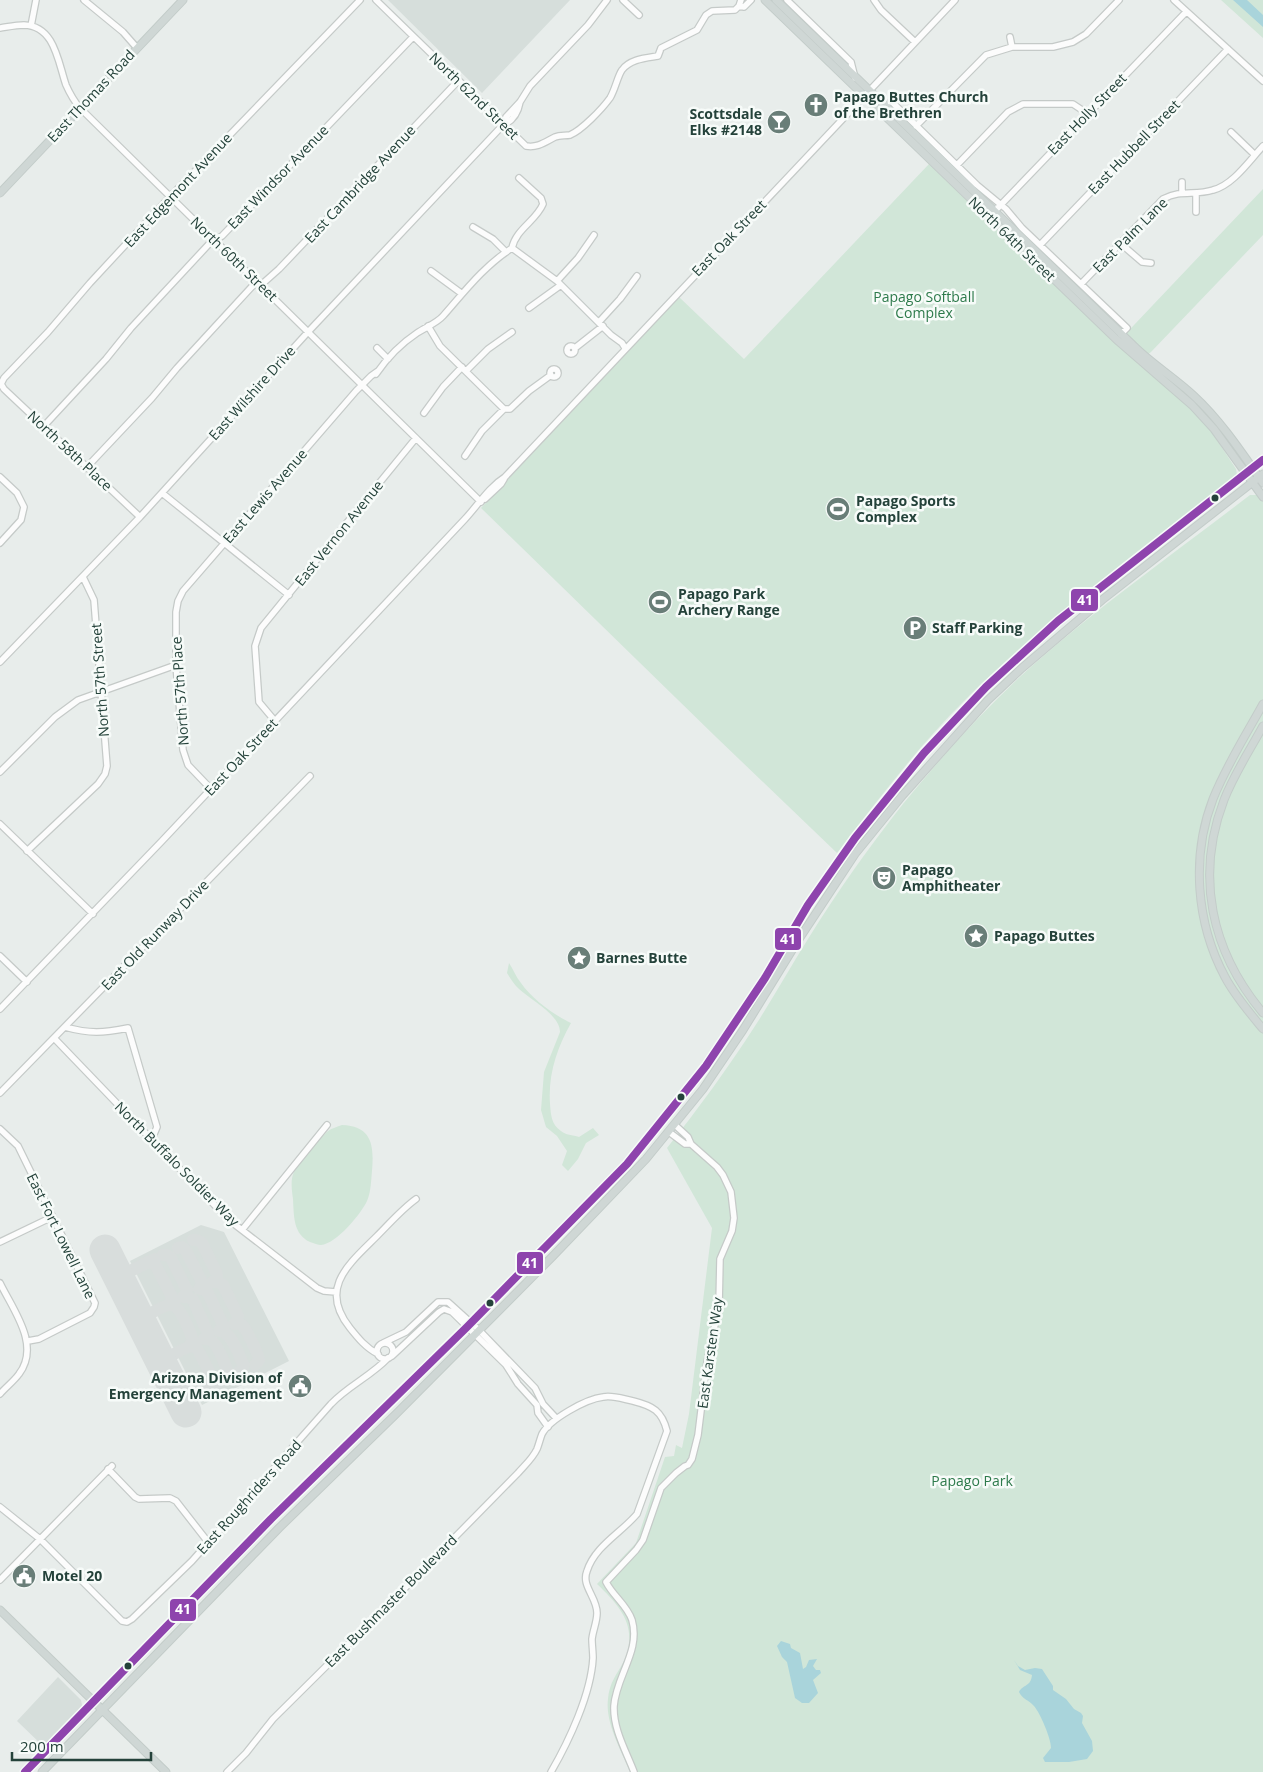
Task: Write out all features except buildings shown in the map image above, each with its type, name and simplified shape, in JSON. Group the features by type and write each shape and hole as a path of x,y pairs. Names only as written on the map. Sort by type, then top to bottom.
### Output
{"main road":[{"name":"East Thomas Road","path":"0,193 182,0"},
{"name":"North 64th Street","path":"765,0 991,214 1216,419 1252,468 1262,478"},
{"name":"North 64th Street","path":"776,0 855,78 866,94"},
{"name":"North 64th Street","path":"991,214 1121,344 1180,388 1214,429 1263,497"},
{"path":"25,1772 271,1519 470,1325 624,1166 705,1068 745,1010 808,905 838,860 894,788 992,680 1052,626 1263,460"},
{"path":"42,1772 279,1528 617,1190 669,1132 704,1089 855,854 890,809 988,700 1056,638 1102,600 1262,478"},
{"path":"1263,704 1213,800 1202,844 1199,879 1205,926 1218,964 1234,993 1263,1029"},
{"path":"1263,726 1224,800 1213,841 1209,877 1214,916 1225,953 1239,981 1263,1013"},
{"path":"669,1132 670,1119 704,1075 705,1068"},
{"path":"0,1610 166,1772"}],"street":[{"path":"0,28 21,25 30,26 36,0"},
{"path":"84,0 123,32 137,48"},
{"name":"East Edgemont Avenue","path":"1,384 4,378 170,197 360,0"},
{"name":"North 62nd Street","path":"376,0 526,146 532,147 541,145 557,136 570,135 583,127 609,98 618,83 622,70 632,62 658,56 661,48 698,30 706,15 712,11 735,10 740,3 744,7 751,0"},
{"name":"East Wilshire Drive","path":"0,662 140,517 308,332 503,124 511,122 530,86 588,25 608,0"},
{"path":"623,0 639,15"},
{"path":"874,0 886,16 915,42"},
{"name":"East Oak Street","path":"0,1009 93,914 481,502 487,493 955,0"},
{"path":"916,126 982,58 993,52 1012,47 1053,46 1073,42 1086,34 1119,0"},
{"path":"1174,0 1263,81"},
{"name":"North 64th Street","path":"789,1 852,62 855,78"},
{"name":"East Holly Street","path":"991,214 1186,12"},
{"name":"North 60th Street","path":"30,26 43,32 55,47 69,90 80,108 481,502"},
{"name":"East Windsor Avenue","path":"42,427 209,244 222,236 413,37"},
{"path":"1010,37 1012,47"},
{"name":"East Hubbell Street","path":"1040,245 1228,50"},
{"name":"East Cambridge Avenue","path":"86,468 152,398 177,368 259,283 279,269 458,81"},
{"name":"North 64th Street","path":"891,102 977,185 1001,204 1040,245 1127,328 1121,334"},
{"path":"957,165 1008,112 1023,104 1068,103 1078,106 1088,114"},
{"path":"1230,132 1255,155"},
{"name":"East Palm Lane","path":"1081,284 1163,200 1182,192 1196,193 1220,188 1263,146"},
{"name":"East Lewis Avenue","path":"176,612 178,601 183,591 362,385 369,383 388,359 405,342 443,316 461,293 489,264 512,248 520,231 541,210 543,204 541,198 519,178"},
{"name":"East Palm Lane","path":"1182,182 1182,192"},
{"path":"1196,193 1196,212"},
{"path":"473,227 492,239 506,252"},
{"path":"529,308 559,283 594,235"},
{"path":"1120,243 1142,262 1151,264"},
{"path":"512,248 559,283 611,335 615,336 625,348"},
{"path":"431,271 461,293"},
{"path":"575,348 601,324 637,276"},
{"path":"428,326 440,346 504,409 510,409 528,391 551,375"},
{"path":"424,413 443,387 488,349 512,332"},
{"path":"377,348 388,359"},
{"name":"North 58th Place","path":"1,384 42,427 140,517"},
{"path":"465,456 482,431 504,409"},
{"name":"East Vernon Avenue","path":"275,721 259,702 255,646 261,628 416,438"},
{"path":"0,477 21,498 24,507 21,520 0,543"},
{"path":"162,493 289,596"},
{"name":"North 57th Street","path":"27,851 98,784 105,774 107,766 94,600 83,577"},
{"name":"North 57th Place","path":"176,612 176,665 183,750 188,765 211,789"},
{"path":"0,772 55,717 78,700 176,665"},
{"name":"East Old Runway Drive","path":"0,1094 310,776"},
{"path":"0,824 93,914"},
{"path":"0,956 27,982"},
{"path":"65,1027 99,1034 128,1028 157,1127 152,1139"},
{"name":"North Buffalo Soldier Way","path":"54,1038 229,1220 317,1288 336,1292"},
{"path":"242,1230 327,1125"},
{"name":"East Karsten Way","path":"634,1772 616,1727 614,1714 616,1695 631,1654 634,1630 628,1610 610,1590 606,1582 643,1540 661,1488 684,1466 688,1465 695,1450 708,1356 719,1306 720,1259 732,1231 734,1218 731,1192 723,1175 717,1167 691,1144 688,1137 675,1125"},
{"name":"East Fort Lowell Lane","path":"0,1129 18,1146 95,1303 90,1313 39,1339 28,1342"},
{"name":"East Karsten Way","path":"669,1132 685,1144 691,1144"},
{"path":"416,1198 351,1262 342,1274 336,1292 339,1312 345,1322 365,1344 384,1359 390,1357 432,1317 444,1309 452,1312 470,1325"},
{"path":"0,1242 52,1216"},
{"path":"0,1283 28,1342 28,1355 22,1370 0,1394"},
{"path":"375,1370 379,1361 377,1349 382,1343 406,1332 438,1302 444,1301 451,1304 535,1388 543,1404 556,1418 600,1397 618,1398 646,1404 656,1410 664,1420 667,1432 637,1514 629,1524 603,1546 586,1572 584,1580 597,1604 597,1615 592,1640 593,1658 588,1683 577,1719 563,1752 551,1772"},
{"path":"477,1332 506,1365 518,1384 532,1398 538,1412 548,1427"},
{"path":"365,1344 388,1343 392,1346 393,1351 390,1357"},
{"name":"East Roughriders Road","path":"40,1539 122,1621 126,1622 132,1619 208,1542 331,1404 339,1396 378,1369 390,1357"},
{"name":"East Bushmaster Boulevard","path":"227,1772 246,1753 273,1719 518,1473 538,1448 542,1434 556,1418"},
{"path":"0,1580 110,1468 132,1495 139,1499 172,1498 208,1542"},
{"path":"0,1507 40,1539"}],"shaded area":[{"path":"388,0 570,0 482,93"},
{"path":"201,1225 224,1232 289,1361 202,1405 130,1261"},
{"path":"58,1677 81,1700 82,1705 44,1747 17,1721"}],"green space":[{"path":"1221,0 1263,0 1263,38"},
{"name":"Papago Sports Complex","path":"929,164 1116,344 1263,189 1263,235 1151,352 1137,363 1192,409 1209,428 1236,469 1237,475 1096,584 995,671 929,738 837,853 481,508 679,297 744,359"},
{"name":"Papago Park","path":"1263,489 1263,1772 630,1772 614,1736 608,1708 610,1688 628,1649 628,1627 620,1609 597,1584 636,1543 665,1457 674,1456 676,1445 682,1448 689,1414 712,1228 667,1148 745,1042 819,921 854,870 903,804 949,750 998,698 1059,642 1250,495 1256,495"},
{"path":"509,963 519,981 537,1001 571,1023 554,1062 550,1082 552,1119 558,1128 567,1134 579,1137 593,1128 599,1135 586,1143 578,1159 568,1171 562,1165 567,1151 557,1136 546,1127 541,1110 544,1072 560,1032 559,1026 544,1008 514,983 507,973"},
{"path":"342,1125 360,1129 369,1139 373,1154 370,1190 364,1207 347,1228 334,1240 320,1245 304,1239 297,1229 294,1218 292,1178 296,1168 320,1139 330,1130"}],"water":[{"path":"1233,0 1247,0 1263,15 1263,27"},
{"path":"781,1641 790,1644 791,1648 800,1653 803,1669 809,1660 817,1659 813,1666 816,1670 820,1670 821,1673 813,1680 818,1693 809,1703 802,1703 795,1698 787,1662 782,1657 777,1646"},
{"path":"1014,1660 1018,1666 1025,1670 1042,1669 1053,1686 1053,1690 1081,1713 1083,1716 1082,1723 1092,1741 1093,1751 1087,1759 1069,1762 1045,1762 1043,1758 1051,1748 1047,1732 1036,1709 1019,1692 1029,1684 1032,1675 1020,1670"}],"taxiway":[{"path":"193,1240 202,1243 217,1274 213,1282 223,1285 238,1316 234,1324 242,1325 257,1352 259,1360 255,1365"},
{"path":"178,1248 182,1247 186,1251 202,1282 199,1289 204,1289 208,1293 222,1323 223,1327 219,1331 228,1335 234,1344 243,1364 243,1369 239,1372"},
{"path":"163,1255 171,1258 187,1290 183,1297 193,1300 207,1331 208,1335 204,1339 211,1340 219,1352 228,1375 224,1380"},
{"path":"118,1277 155,1259"},
{"path":"148,1262 156,1266 172,1297 168,1305 176,1307 186,1323 193,1341 189,1346 195,1347 198,1350 213,1379 210,1387"},
{"path":"139,1319 175,1301"},
{"path":"160,1361 196,1343"},
{"path":"180,1402 217,1384"}],"runway":[{"path":"105,1250 186,1412"}],"transit line":[{"name":"41","path":"25,1772 271,1519 467,1327 627,1164 706,1066 765,978 808,905 855,838 924,753 986,687 1058,621 1263,460"}],"place":[{"name":"Papago Buttes Church of the Brethren","path":"816,105"},
{"name":"Scottsdale Elks #2148","path":"779,122"},
{"name":"Papago Sports Complex","path":"838,509"},
{"name":"Papago Park Archery Range","path":"660,602"},
{"name":"Staff Parking","path":"915,628"},
{"name":"Papago Amphitheater","path":"884,878"},
{"name":"Papago Buttes","path":"976,936"},
{"name":"Barnes Butte","path":"579,958"},
{"name":"Arizona Division of Emergency Management","path":"300,1386"},
{"name":"Motel 20","path":"24,1576"}],"park label":[{"name":"Papago Softball Complex","path":"924,306"}]}
